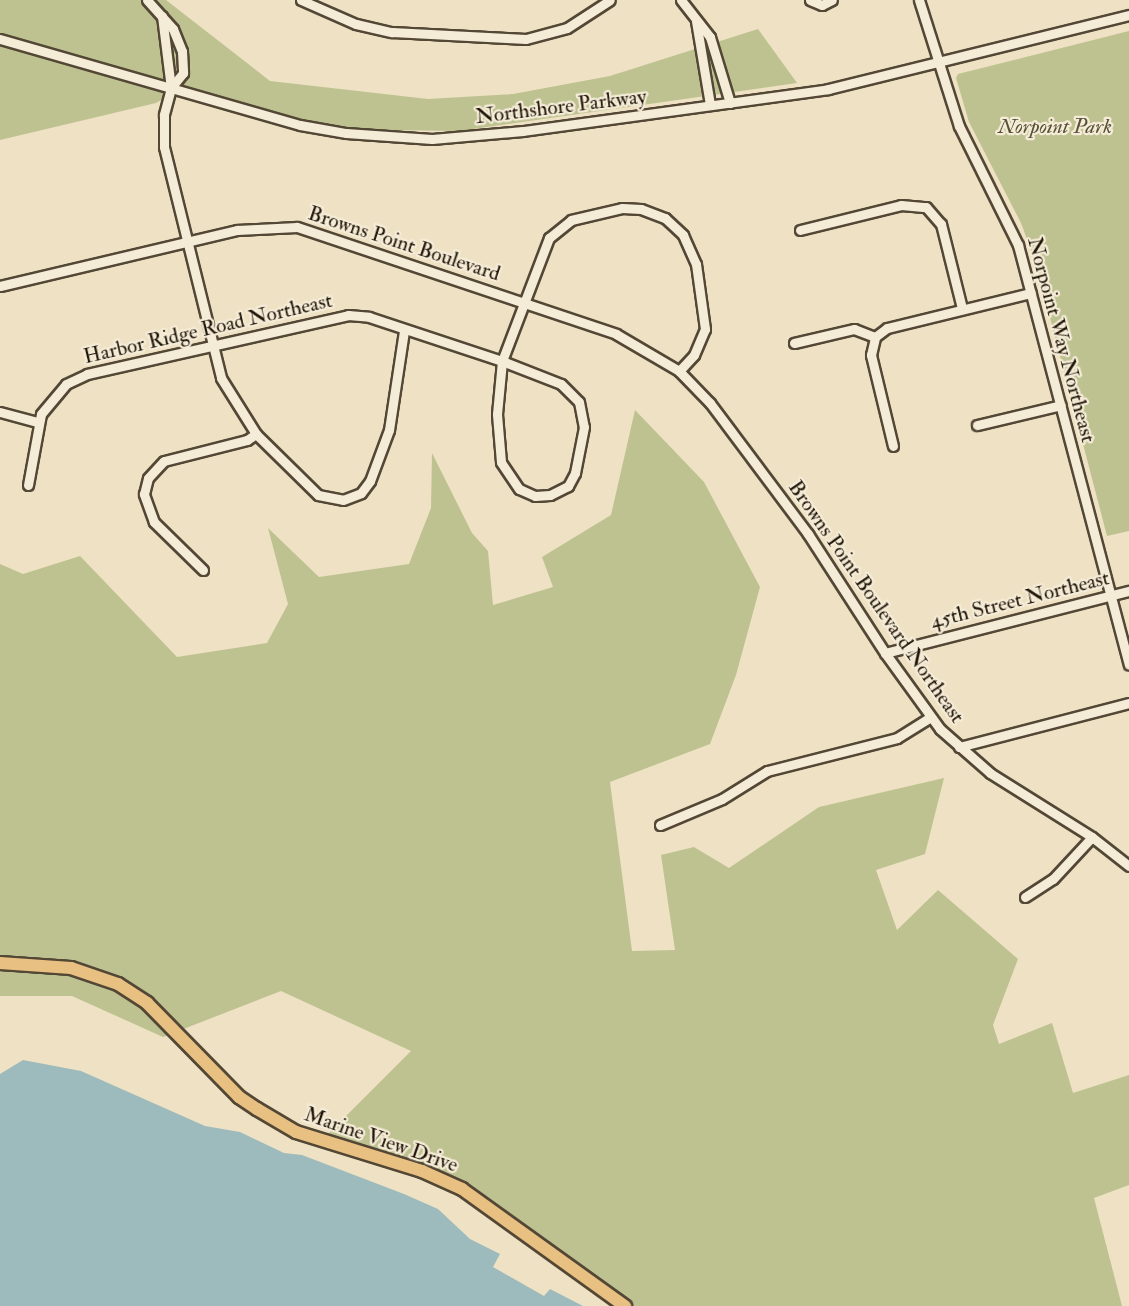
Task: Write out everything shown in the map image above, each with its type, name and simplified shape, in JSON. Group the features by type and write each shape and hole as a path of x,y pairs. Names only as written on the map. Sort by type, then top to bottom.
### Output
{"main road":[{"name":"Marine View Drive","path":"0,963 71,968 118,984 147,1003 238,1097 296,1132 422,1171 462,1189 625,1306"}],"street":[{"path":"147,0 162,16 171,88 164,115 164,147 210,345 226,389 256,434 318,495 343,500 357,496 370,481 389,430 404,331"},
{"path":"301,0 356,24 392,32 526,39 567,28 610,0"},
{"path":"681,0 710,37 730,103"},
{"path":"810,0 822,5 832,0"},
{"name":"Norpoint Way Northeast","path":"919,0 959,126 1018,245 1129,665"},
{"name":"Northshore Parkway","path":"0,39 300,125 346,133 432,139 513,133 828,89 1129,15"},
{"path":"696,21 710,105"},
{"path":"800,230 917,204 932,212 941,224 962,308"},
{"path":"502,361 542,249 558,228 571,220 622,208 657,213 676,227 688,243 705,306 703,338 679,371"},
{"name":"Browns Point Boulevard","path":"0,286 246,229 297,227 616,334 679,371"},
{"path":"893,446 872,355 875,337 887,328 1031,293"},
{"name":"Harbor Ridge Road Northeast","path":"28,486 37,422 52,396 79,377 348,315 369,317 404,331 502,361 561,384 579,402 584,427 575,473 568,486 550,495 535,496 519,489 501,462 497,414 502,361"},
{"path":"794,343 854,329 875,337"},
{"name":"Browns Point Boulevard Northeast","path":"679,371 710,403 754,460 930,717 959,747 990,773 1092,837 1129,866"},
{"path":"977,425 1061,405"},
{"path":"0,412 37,422"},
{"path":"203,570 154,522 144,494 148,478 164,461 247,440 256,434"},
{"name":"45th Street Northeast","path":"885,653 1129,591"},
{"path":"959,747 1129,703"},
{"path":"660,825 722,798 767,771 897,738 930,717"},
{"path":"1025,897 1053,879 1092,837"}],"green space":[{"path":"0,0 166,0 270,81 428,99 513,94 610,76 758,29 797,83 458,131 323,129 185,86 156,103 0,140"},
{"name":"Norpoint Park","path":"1129,31 1129,531 1107,536 1036,264 1021,223 969,122 956,78 958,74"},
{"path":"635,410 704,482 760,587 736,675 710,744 610,782 632,951 675,950 661,855 694,847 729,868 819,807 944,778 925,854 876,870 897,930 938,890 1018,959 993,1025 999,1044 1052,1023 1073,1093 1129,1075 1129,1185 1094,1198 1122,1306 618,1306 422,1171 321,1141 411,1051 281,991 163,1037 72,996 0,996 0,564 23,574 80,556 177,657 267,643 288,604 268,528 319,577 409,564 431,508 432,453 472,533 488,551 493,605 553,587 542,557 611,515"}],"water":[{"path":"23,1060 81,1071 205,1126 240,1132 284,1153 302,1155 404,1194 438,1209 470,1239 500,1254 493,1267 544,1296 550,1289 583,1306 0,1306 0,1074"}]}
